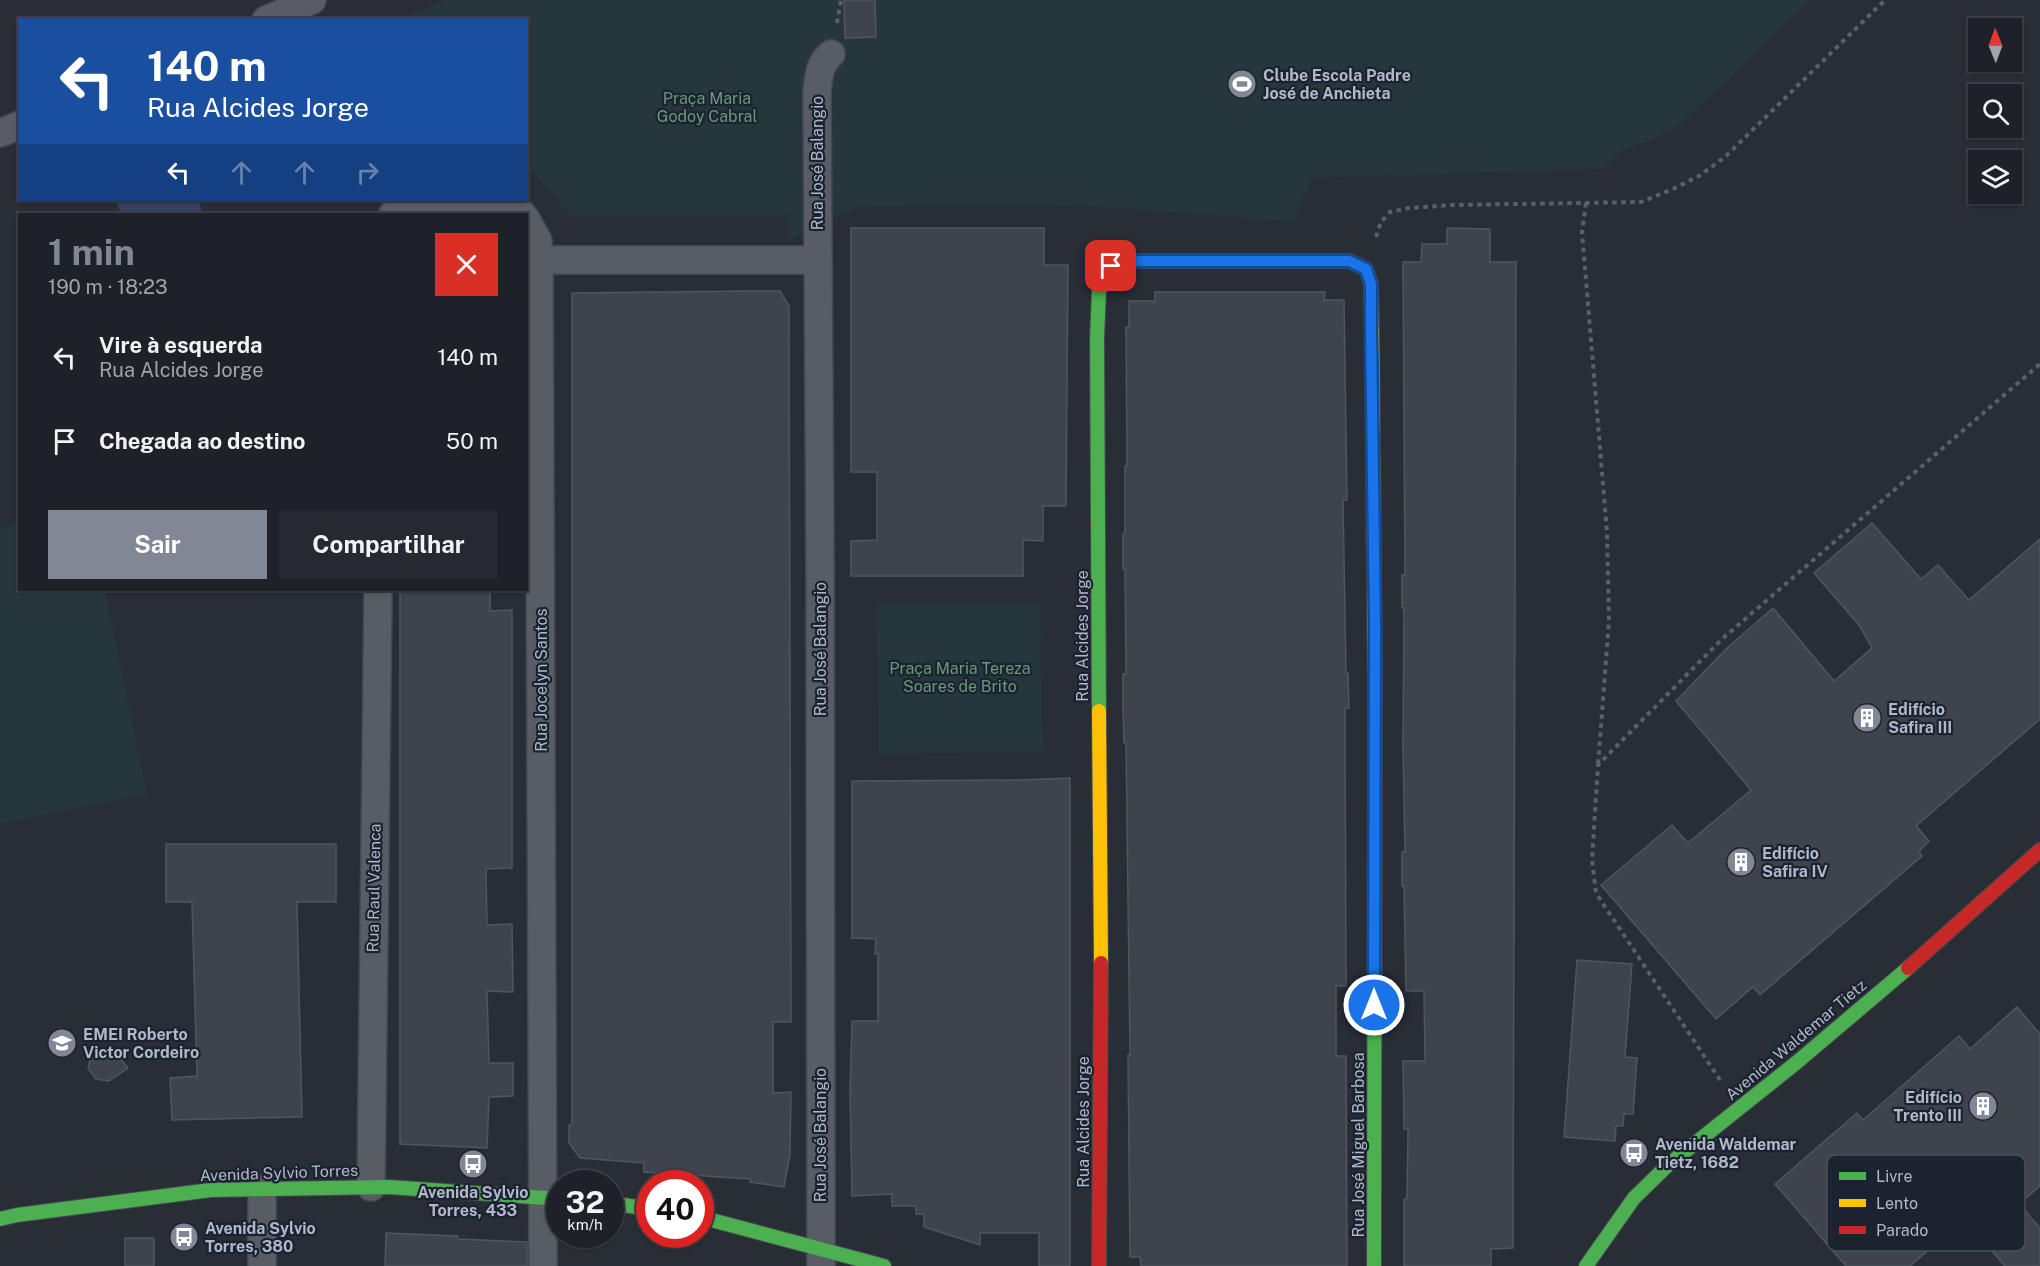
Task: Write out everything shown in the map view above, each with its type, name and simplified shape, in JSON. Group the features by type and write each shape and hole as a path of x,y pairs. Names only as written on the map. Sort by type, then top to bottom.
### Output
{"street":[{"path":"271,18 312,0"},
{"name":"Rua José Balangio","path":"820,1257 817,91 819,68 824,59 831,54"},
{"path":"0,133 18,126"},
{"path":"394,213 411,207 504,207 519,213"},
{"name":"Rua Jocelyn Santos","path":"528,223 537,241 539,260 551,1170"},
{"path":"539,260 818,260"},
{"name":"Rua Alcides Jorge","path":"1099,1266 1101,988 1097,338 1099,291 1111,266 1128,261 1349,261 1366,269"},
{"name":"Rua José Miguel Barbosa","path":"1366,269 1371,284 1374,601 1374,1266"},
{"name":"Rua Raul Valenca","path":"371,1187 378,591"},
{"name":"Avenida Waldemar Tietz","path":"1586,1266 1634,1198 1668,1165 1796,1063 1910,966 2040,850"},
{"name":"Avenida Sylvio Torres","path":"0,1219 211,1190 389,1187 546,1198"},
{"path":"262,1189 262,1266"},
{"path":"714,1222 820,1257 884,1266"},
{"name":"Rua Jocelyn Santos","path":"543,1266 546,1240"}],"path":[{"path":"1366,269 1381,222 1390,212 1409,208 1454,205 1641,202 1699,176 1725,157 1762,122 1778,102 1885,0"},
{"path":"1586,203 1582,232 1606,520 1609,621 1592,860 1596,893 1739,1108"},
{"path":"1598,765 1722,639 2040,364"}],"green space":[{"name":"Praça Maria Godoy Cabral","path":"445,0 1811,0 1682,123 1652,140 1624,149 1603,169 1311,178 1294,222 1081,205 860,206 789,240 789,215 570,215 534,172 528,171 528,18 403,18"},
{"path":"18,524 18,591 105,591 147,794 0,824 0,528"},
{"name":"Praça Maria Tereza Soares de Brito","path":"877,603 1040,603 1043,752 878,754"}],"water":[{"path":"116,201 198,201 203,213 121,213"}],"building":[{"path":"844,0 875,0 876,37 845,38"},
{"path":"851,228 1044,228 1044,265 1068,265 1066,506 1043,506 1043,541 1023,540 1023,576 851,576 851,541 877,540 877,472 851,472"},
{"path":"1447,228 1490,229 1490,262 1516,262 1513,1248 1491,1249 1491,1266 1404,1266 1404,1199 1407,1199 1408,1129 1404,1129 1403,1061 1425,1061 1424,991 1406,991 1404,886 1402,886 1402,852 1405,852 1404,608 1402,608 1402,575 1405,575 1403,262 1421,262 1422,244 1447,244"},
{"path":"780,291 789,306 791,1022 773,1022 773,1093 791,1092 790,1154 784,1187 750,1182 750,1179 714,1177 714,1170 644,1170 644,1163 580,1158 569,1143 569,1125 572,1124 572,293"},
{"path":"1155,292 1325,292 1324,300 1344,300 1347,500 1343,500 1346,673 1348,673 1349,708 1345,708 1346,986 1336,986 1336,1056 1346,1056 1347,1266 1141,1266 1140,1257 1130,1257 1128,1055 1130,1055 1126,743 1124,743 1123,709 1123,674 1126,674 1123,534 1125,534 1125,466 1127,466 1126,327 1129,327 1129,301 1155,301"},
{"path":"1872,523 1921,579 1938,565 1969,600 2040,539 2040,719 1916,826 1929,841 1919,851 1922,856 1760,995 1753,987 1716,1019 1601,885 1672,825 1688,843 1751,790 1676,701 1728,647 1773,608 1834,681 1872,648 1859,625 1814,573"},
{"path":"400,591 490,591 490,611 512,610 512,868 486,869 487,925 512,924 513,992 487,991 489,1063 513,1063 513,1096 489,1097 487,1148 400,1144"},
{"path":"1070,778 1070,1266 1039,1266 1039,1233 980,1233 980,1245 924,1227 924,1214 916,1214 916,1206 892,1206 892,1194 852,1196 850,1092 852,1021 878,1021 878,954 875,954 876,939 852,938 852,781"},
{"path":"166,844 336,844 336,902 297,902 302,1117 172,1120 170,1078 197,1076 192,902 166,902"},
{"path":"1577,960 1632,964 1625,1057 1637,1058 1633,1114 1624,1114 1623,1126 1616,1126 1615,1141 1564,1137"},
{"path":"2017,1007 2040,1034 2040,1186 2025,1199 2025,1155 1827,1155 1827,1244 1775,1184 1857,1113 1863,1120 1959,1036 1970,1049"},
{"path":"102,1048 114,1050 128,1068 109,1081 96,1079 88,1068 91,1055"},
{"path":"2025,1211 2040,1228 2040,1266 2005,1266 1992,1251 2025,1251"},
{"path":"386,1233 527,1242 527,1266 385,1266"},
{"path":"125,1238 154,1238 154,1266 125,1266"},
{"path":"1833,1251 1927,1251 1910,1266 1846,1266"}],"traffic: fast":[{"path":"1099,711 1097,338 1099,291 1111,266 1128,261 1349,261 1366,269 1371,284 1372,330"},
{"path":"1374,1266 1375,681"},
{"path":"1586,1266 1634,1198 1668,1165 1796,1063 1908,968"},
{"path":"0,1219 211,1190 389,1187 546,1198"},
{"path":"624,1205 636,1207"},
{"path":"714,1221 884,1266"}],"traffic: slow":[{"path":"1372,330 1375,681"},
{"path":"1099,711 1101,963"}],"traffic: jam":[{"path":"1908,968 2040,850"},
{"path":"1099,1266 1101,963"}],"place":[{"name":"Clube Escola Padre José de Anchieta","path":"1242,84"},
{"name":"Edifício Safira III","path":"1867,718"},
{"name":"Edifício Safira IV","path":"1741,862"},
{"name":"EMEI Roberto Victor Cordeiro","path":"62,1043"},
{"name":"Edifício Trento III","path":"1983,1106"},
{"name":"Avenida Waldemar Tietz, 1682","path":"1634,1153"},
{"name":"Avenida Sylvio Torres, 433","path":"473,1164"},
{"name":"Avenida Sylvio Torres, 380","path":"184,1237"}],"route":[{"path":"1111,266 1128,261 1349,261 1366,269 1371,284 1375,624 1374,1005"}]}
